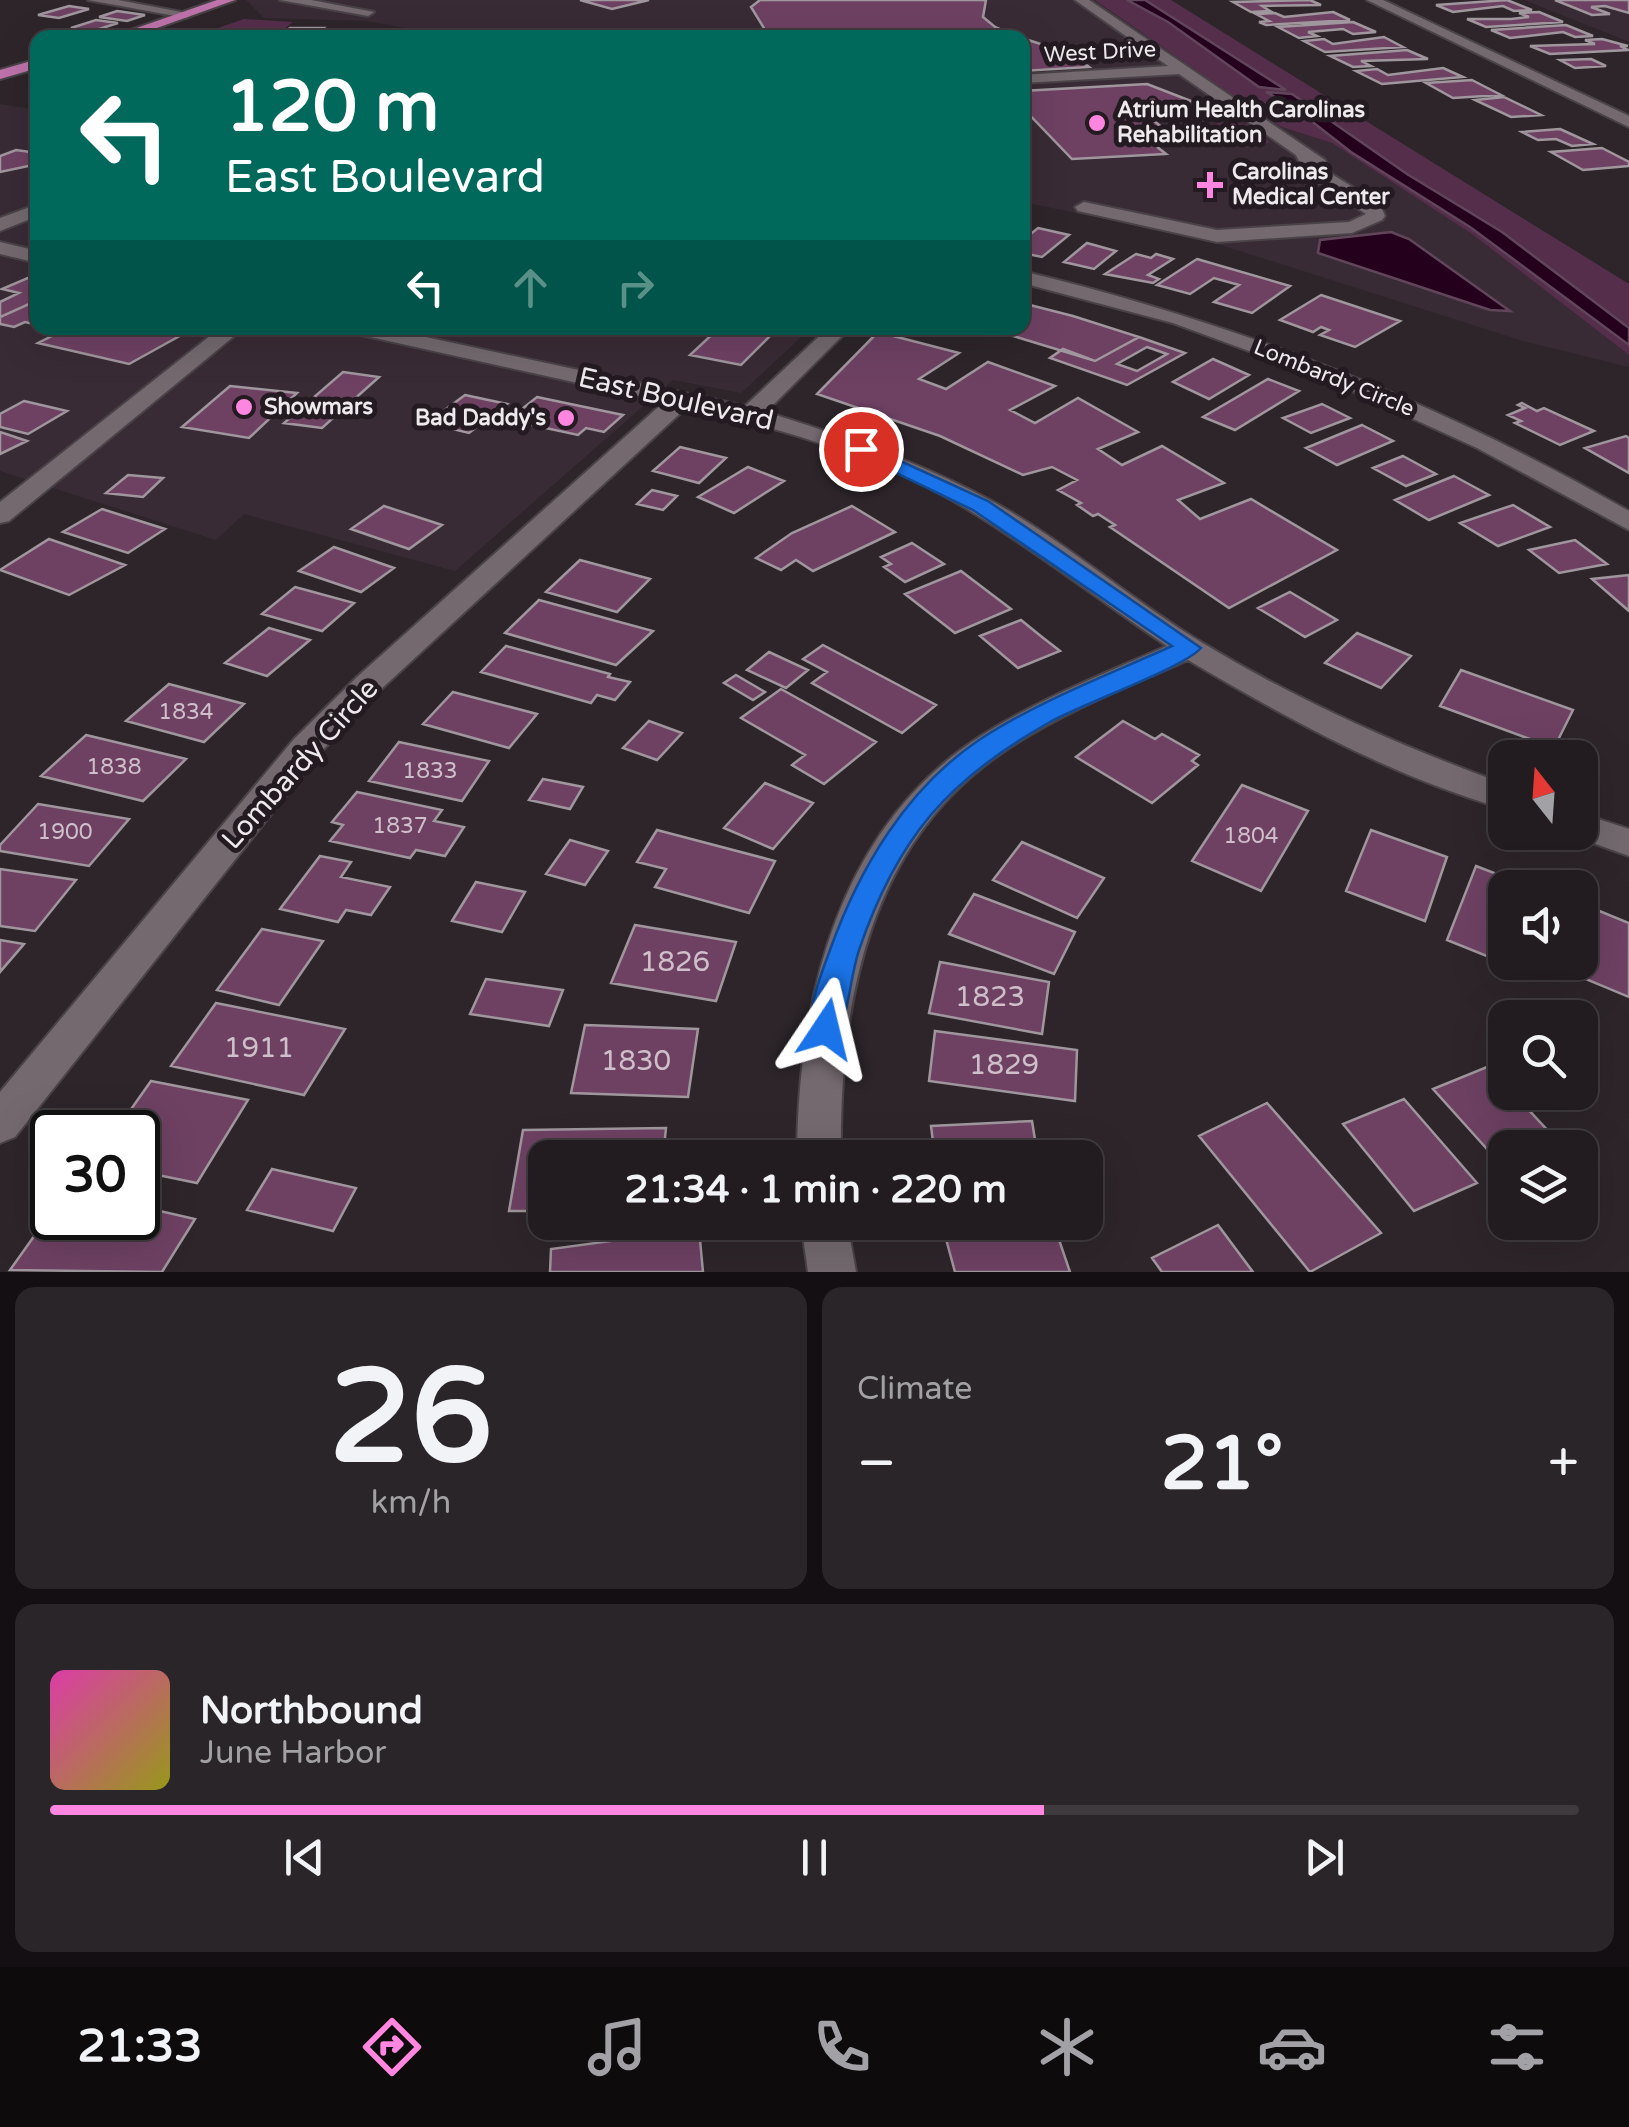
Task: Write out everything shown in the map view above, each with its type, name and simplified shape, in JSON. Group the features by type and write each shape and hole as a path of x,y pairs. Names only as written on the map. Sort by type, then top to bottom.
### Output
{"main road":[{"path":"138,30 230,0"},
{"path":"0,75 30,66"}],"street":[{"path":"94,0 186,14"},
{"path":"286,0 368,12"},
{"path":"1081,0 1304,157 1313,170 1340,190 1374,208 1376,216 1352,226 1217,236 1147,221"},
{"path":"1373,0 1625,117"},
{"name":"West Drive","path":"1030,79 1181,70"},
{"path":"0,225 30,212"},
{"path":"0,248 30,255"},
{"name":"Lombardy Circle","path":"1030,279 1158,313 1342,379 1470,436 1629,522"},
{"path":"0,516 224,335"},
{"name":"East Boulevard","path":"413,335 750,414 861,449 951,489 1024,533 1189,648 1311,716 1421,766 1488,791"},
{"path":"750,414 833,335"},
{"name":"Lombardy Circle","path":"0,1124 306,747 368,684 682,400"},
{"path":"819,1140 819,1062 833,983 858,913 904,828 941,785 987,746 1053,710 1189,648"},
{"path":"1598,832 1629,843"},
{"path":"827,1240 832,1272"}],"shaded area":[{"name":"Carolinas Medical Center","path":"246,0 1099,0 1246,105 1282,127 1332,143 1472,234 1629,355 1629,367 1523,341 1202,239 1030,203 1030,30 417,30 365,21 264,18"},
{"path":"1095,0 1171,0 1629,284 1629,355 1472,234 1332,143 1282,127 1246,105"},
{"path":"1127,0 1145,0 1286,90 1259,87 1168,22"},
{"path":"1524,0 1629,0 1629,42 1617,37"},
{"path":"244,19 293,22 283,30 212,30"},
{"path":"1266,92 1292,94 1407,174 1502,232 1629,328 1629,345 1470,227 1351,152 1296,109"},
{"path":"0,104 30,109 30,335 803,335 741,393 673,380 455,571 244,514 216,540 0,471"},
{"path":"1224,122 1246,124 1270,142 1261,146 1233,146 1199,128"},
{"path":"1391,232 1409,239 1510,311 1490,310 1318,253 1320,240"}],"building":[{"path":"580,0 649,0 612,9"},
{"path":"760,0 986,0 983,17 1002,30 765,30 751,7"},
{"path":"1310,0 1321,5 1262,6 1270,11 1251,12 1233,2"},
{"path":"1507,0 1532,10 1514,11 1503,6 1453,12 1436,5"},
{"path":"1555,0 1629,0 1629,13 1605,6 1591,7 1610,14 1592,15"},
{"path":"69,6 89,9 59,18 38,15"},
{"path":"117,11 145,15 127,21 99,17"},
{"path":"1333,12 1350,20 1266,25 1259,22 1269,21 1256,14 1275,13 1284,17"},
{"path":"1539,12 1563,22 1486,27 1467,19 1511,19 1529,17 1519,13"},
{"path":"96,20 118,23 96,30 71,28"},
{"path":"1353,22 1376,32 1353,34 1343,29 1308,32 1317,36 1299,38 1278,27"},
{"path":"1566,25 1593,36 1575,37 1563,32 1510,38 1491,30"},
{"path":"290,28 323,28 320,30 287,30"},
{"path":"1384,37 1403,47 1325,52 1304,41 1324,39 1333,44"},
{"path":"1602,39 1628,46 1620,46 1628,50 1550,54 1530,46 1595,44 1585,40"},
{"path":"1030,41 1072,54 1089,67 1030,71"},
{"path":"1407,50 1428,59 1361,61 1371,66 1353,67 1330,56"},
{"path":"1591,59 1606,66 1575,68 1560,60"},
{"path":"1443,68 1463,77 1382,84 1356,71 1377,69 1388,75"},
{"path":"1472,80 1501,95 1453,98 1426,83"},
{"name":"Atrium Health Carolinas Rehabilitation","path":"1147,84 1209,108 1143,112 1169,133 1142,135 1166,154 1072,159 1030,115 1030,91"},
{"path":"1504,97 1541,115 1511,117 1475,100"},
{"path":"1560,129 1593,144 1572,146 1556,139 1538,140 1522,132"},
{"path":"1602,148 1629,162 1629,166 1583,170 1551,152"},
{"path":"16,150 30,152 30,166 0,172 0,156"},
{"path":"1038,228 1069,235 1042,257 1030,255 1030,234"},
{"path":"1087,243 1116,251 1094,269 1064,262"},
{"path":"1136,254 1173,259 1148,275 1159,279 1153,283 1105,274"},
{"path":"1197,259 1290,286 1252,313 1214,302 1239,285 1214,278 1190,294 1157,285"},
{"path":"30,277 30,304 0,317 0,302 19,293 2,289"},
{"path":"1321,295 1400,321 1355,347 1320,335 1329,330 1321,327 1313,332 1280,320"},
{"path":"30,304 30,323 14,327 0,324 0,317"},
{"path":"1030,305 1139,337 1095,361 1010,335 1030,335"},
{"path":"54,335 181,335 129,364 38,343"},
{"path":"711,335 771,335 741,365 690,355"},
{"path":"875,335 890,335 959,353 919,379 946,389 988,362 1055,386 1010,410 1035,423 1078,398 1138,432 1098,449 1122,465 1162,446 1224,483 1178,500 1200,519 1251,499 1337,550 1229,608 1110,527 1115,525 1098,514 1093,516 1077,505 1081,503 1058,490 1077,480 1052,467 1023,475 940,436 817,394"},
{"path":"1139,337 1185,353 1127,385 1050,358 1063,349 1095,361","holes":["1147,347 1167,354 1137,371 1117,364"]},
{"path":"1213,359 1249,375 1209,399 1173,382"},
{"path":"343,372 379,377 322,428 284,423"},
{"path":"1268,379 1299,391 1235,430 1203,417"},
{"name":"Showmars","path":"230,386 297,393 249,438 182,427"},
{"path":"465,395 507,404 469,433 427,423"},
{"name":"Bad Daddy's","path":"537,397 623,415 604,432 586,428 578,435 508,420"},
{"path":"24,401 67,411 28,434 0,427 0,414"},
{"path":"1522,403 1537,411 1544,408 1594,431 1560,445 1515,423 1521,421 1508,415 1525,408 1518,405"},
{"path":"1322,404 1350,418 1311,433 1283,418"},
{"path":"1362,425 1393,441 1337,465 1306,448"},
{"path":"0,432 27,441 0,454"},
{"path":"1626,436 1629,473 1585,448"},
{"path":"680,447 726,458 699,483 653,471"},
{"path":"1403,456 1436,474 1406,486 1373,468"},
{"path":"748,467 784,481 734,513 698,497"},
{"path":"128,475 163,478 143,497 106,493"},
{"path":"1454,476 1489,495 1429,520 1395,500"},
{"path":"652,490 677,496 663,510 637,504"},
{"path":"1513,505 1550,527 1498,546 1460,523"},
{"path":"384,506 442,525 409,549 351,529"},
{"path":"852,506 895,532 813,571 796,560 781,570 756,558 792,533"},
{"path":"102,509 165,529 128,553 63,532"},
{"path":"49,539 125,565 69,595 0,570"},
{"path":"1575,540 1607,564 1559,573 1529,550"},
{"path":"912,543 944,564 905,582 884,567 891,564 881,557"},
{"path":"334,547 394,568 361,592 299,571"},
{"path":"580,560 650,579 617,612 546,592"},
{"path":"961,571 1011,609 955,633 905,594"},
{"path":"1629,575 1629,611 1592,579"},
{"path":"295,587 354,603 322,631 262,614"},
{"path":"1290,592 1337,620 1305,637 1258,608"},
{"path":"539,600 653,631 616,665 505,633"},
{"path":"1021,620 1060,651 1018,668 980,636"},
{"path":"269,628 310,640 267,676 225,663"},
{"path":"1357,633 1411,656 1381,688 1325,663"},
{"path":"823,645 936,705 902,733 812,683 827,672 803,659"},
{"path":"506,646 630,682 615,700 597,695 591,703 481,672"},
{"path":"769,652 808,670 786,688 747,670"},
{"path":"1461,670 1573,710 1558,740 1532,740 1440,706"},
{"path":"736,675 765,692 753,700 724,683"},
{"path":"169,684 244,704 204,742 126,721"},
{"path":"781,689 876,742 824,784 792,765 805,755 741,718"},
{"path":"453,692 537,714 509,748 423,724"},
{"path":"649,721 682,733 657,760 623,748"},
{"path":"1123,721 1155,739 1162,734 1199,755 1192,761 1198,765 1152,803 1076,757"},
{"path":"86,735 186,759 143,801 41,776"},
{"path":"399,742 489,761 462,801 369,781"},
{"path":"543,779 583,787 570,809 529,800"},
{"path":"765,783 813,803 773,849 724,828"},
{"path":"1242,785 1308,811 1261,891 1192,861"},
{"path":"357,792 442,810 434,821 464,827 445,856 416,850 410,858 330,841 343,825 332,822"},
{"path":"38,804 129,819 89,866 0,851 0,845"},
{"path":"657,830 775,861 749,913 655,887 666,869 637,862"},
{"path":"1371,830 1447,857 1425,921 1346,891"},
{"path":"570,840 608,851 585,885 546,874"},
{"path":"1022,842 1104,878 1077,918 993,880"},
{"path":"320,856 351,862 341,877 390,887 371,915 346,910 338,922 280,909"},
{"path":"1476,866 1488,871 1488,957 1447,940"},
{"path":"0,869 76,880 35,931 0,926"},
{"path":"476,882 525,892 502,932 452,921"},
{"path":"974,894 1075,932 1054,974 949,934"},
{"path":"1598,910 1629,923 1629,997 1588,980 1598,980"},
{"path":"635,925 736,942 716,1001 611,983"},
{"path":"262,929 323,941 279,1005 217,990"},
{"path":"0,940 24,944 0,972"},
{"path":"940,962 1049,982 1042,1034 929,1013"},
{"path":"486,979 563,990 549,1026 470,1014"},
{"path":"216,1003 345,1029 304,1095 171,1066"},
{"path":"585,1025 698,1029 688,1097 571,1093"},
{"path":"935,1031 1077,1050 1075,1101 929,1081"},
{"path":"1487,1067 1488,1110 1529,1110 1547,1130 1488,1130 1488,1150 1433,1089"},
{"path":"151,1081 248,1100 197,1183 160,1175 160,1110 131,1110"},
{"path":"1404,1099 1477,1183 1414,1211 1343,1124"},
{"path":"1267,1103 1381,1233 1310,1272 1199,1136"},
{"path":"1032,1121 1035,1140 933,1140 931,1126"},
{"path":"666,1128 665,1140 528,1140 528,1211 509,1211 523,1130"},
{"path":"272,1169 356,1188 333,1231 247,1210"},
{"path":"160,1211 195,1219 162,1272 10,1270 31,1240 160,1240"},
{"path":"1218,1225 1253,1272 1162,1272 1152,1258"},
{"path":"618,1240 700,1240 703,1272 550,1272 551,1249"},
{"path":"946,1240 1059,1240 1070,1272 955,1272"}],"place":[{"name":"Atrium Health Carolinas Rehabilitation","path":"1097,123"},
{"name":"Carolinas Medical Center","path":"1210,185"},
{"name":"Showmars","path":"244,407"},
{"name":"Bad Daddy's","path":"566,418"}],"route":[{"path":"826,1029 833,983 858,913 889,850 941,785 987,746 1053,710 1189,648 980,506 861,449"}]}
